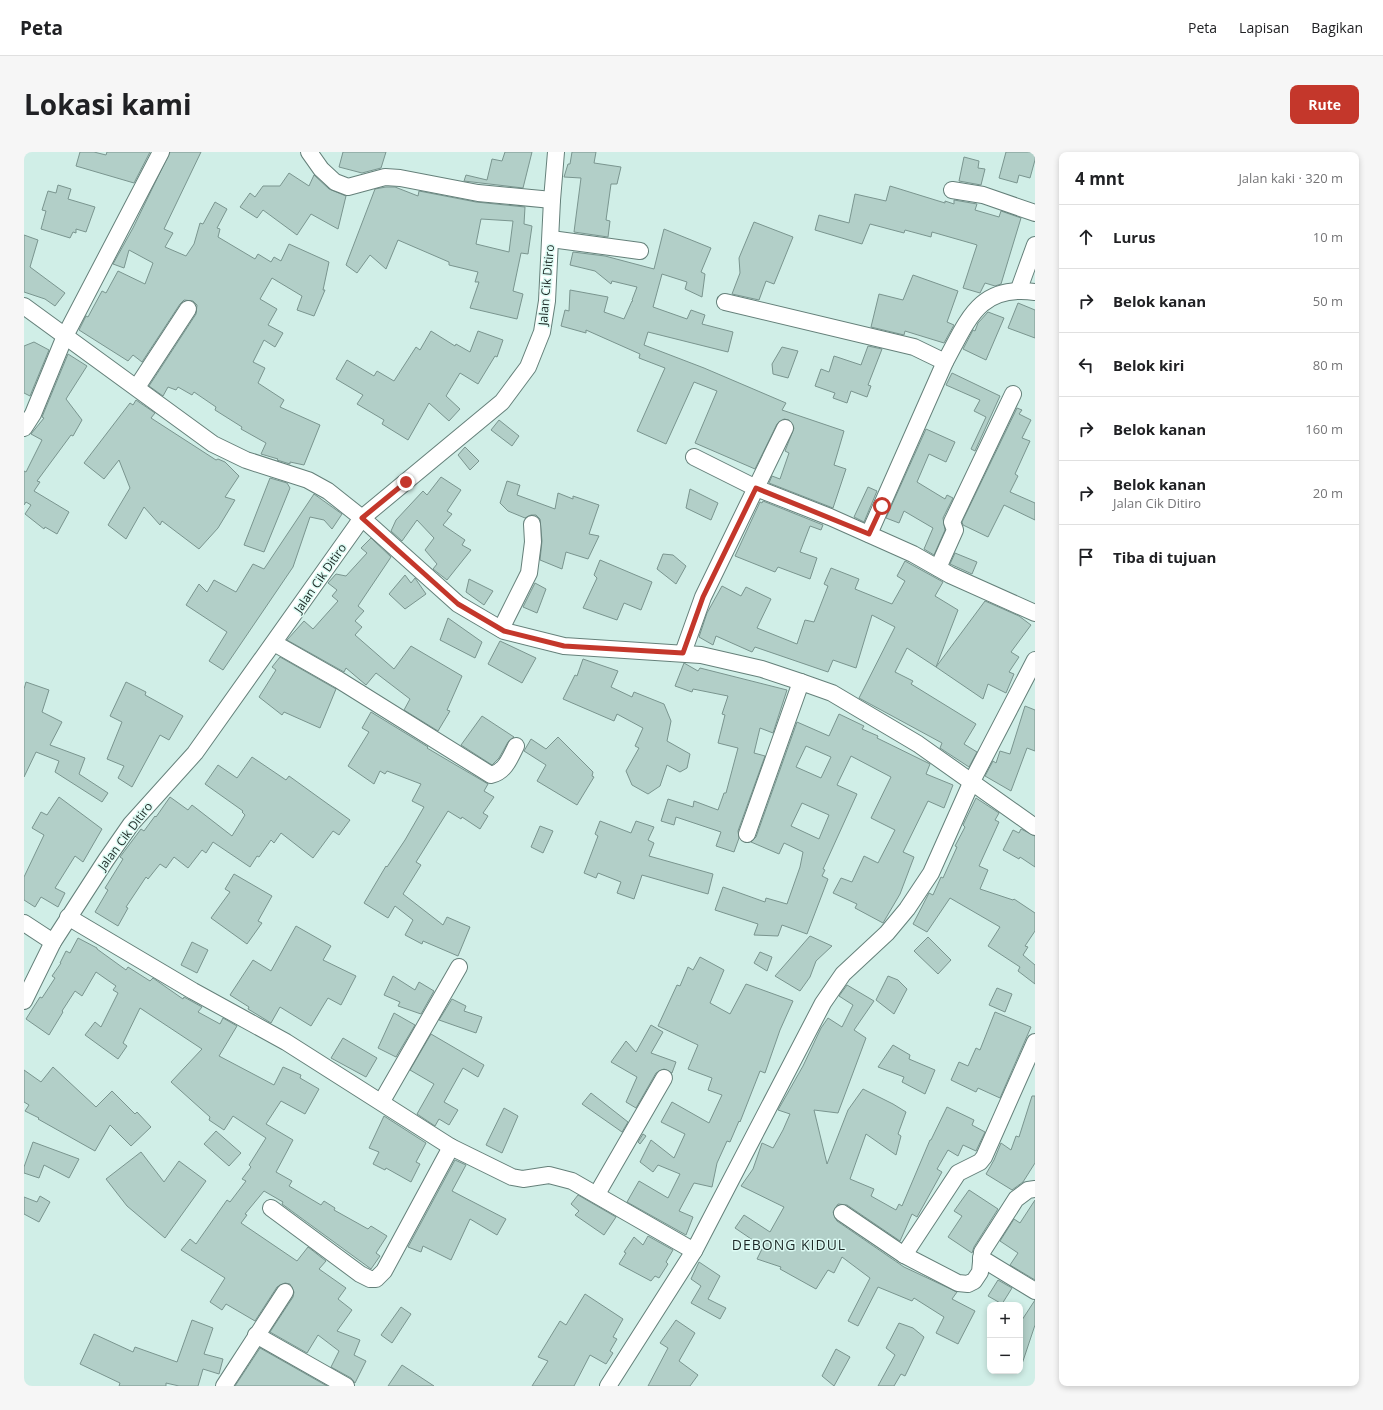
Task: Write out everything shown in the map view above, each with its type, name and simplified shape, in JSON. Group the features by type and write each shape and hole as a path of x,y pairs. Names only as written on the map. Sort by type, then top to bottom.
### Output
{"street":[{"path":"24,428 33,414 65,336 161,152"},
{"path":"309,152 321,169 335,182 348,187 385,177 393,177 478,193 552,200"},
{"name":"Jalan Cik Ditiro","path":"24,1001 53,942 68,917 132,824 195,753 362,518 502,402 528,367 542,332 547,301 556,152"},
{"path":"952,190 983,195 1035,213"},
{"path":"551,239 640,251"},
{"path":"869,534 945,362 972,313 984,300 1001,293 1027,290 1035,245"},
{"path":"726,302 914,347 945,362"},
{"path":"24,306 137,387 213,444 246,460 308,480 328,491 362,518 458,604 501,629 564,646 701,655 762,669 832,693 918,744 1035,827"},
{"path":"137,387 188,309"},
{"path":"938,568 955,530 952,522 1013,394"},
{"path":"683,653 703,597 785,428"},
{"path":"694,457 756,488 796,503 913,554 938,568 1035,613"},
{"path":"501,629 529,573 533,542 532,524"},
{"path":"274,643 339,680 491,775 498,773 504,767 516,746"},
{"path":"608,1386 694,1251 823,1003 843,974 886,933 907,909 931,873 972,781 1035,660"},
{"path":"747,834 801,682"},
{"path":"68,917 193,991 286,1042 382,1101 451,1146 512,1177 523,1179 549,1175 562,1177 597,1194 694,1251"},
{"path":"24,923 53,942"},
{"path":"382,1101 459,967"},
{"path":"904,1255 958,1173 980,1162 984,1157 1035,1042"},
{"path":"597,1194 664,1078"},
{"path":"271,1208 360,1274 370,1279 376,1279 384,1271 451,1146"},
{"path":"842,1213 904,1255 958,1283 968,1284 974,1281 980,1272 981,1258 986,1244 1016,1199 1028,1190 1035,1189"},
{"path":"981,1258 1035,1291"},
{"path":"224,1386 285,1292"},
{"path":"256,1335 346,1386"}],"building":[{"path":"80,152 94,152 106,155 107,152 150,152 134,183 76,166"},
{"path":"170,152 201,152 164,229 173,233 165,247 186,256 194,244 200,223 203,224 215,202 227,209 217,228 220,229 218,237 255,259 258,254 271,262 274,257 281,261 289,244 329,262 323,290 325,290 314,316 297,310 302,296 272,278 260,299 277,309 268,325 283,333 275,347 264,340 253,362 265,368 258,383 284,400 280,407 320,425 304,465 290,462 290,464 261,454 266,443 241,429 242,427 215,410 216,407 194,392 192,395 178,387 176,390 168,387 163,396 149,386 196,314 197,305 193,301 184,300 180,304 142,362 133,355 128,361 79,330 102,291 106,293 118,271 145,284 153,263 129,250 124,268 113,264 133,228"},
{"path":"343,152 386,152 381,168 362,173 339,167"},
{"path":"505,152 532,152 523,188 464,181 466,175 487,180 492,159 502,161"},
{"path":"572,152 596,152 594,163 621,167 617,184 611,184 606,220 610,221 608,237 574,232 581,178 564,177 568,164 570,164"},
{"path":"1006,152 1035,152 1035,160 1030,178 1019,175 1017,183 999,178"},
{"path":"964,157 979,161 978,168 985,169 981,185 959,181"},
{"path":"289,173 309,186 314,175 329,189 346,196 338,229 311,214 297,235 263,210 257,218 240,207 250,193 255,197 263,186 280,186"},
{"path":"58,185 71,189 68,199 95,207 86,232 76,229 76,233 73,232 70,238 41,229 46,211 42,210 48,191 56,193"},
{"path":"890,186 945,203 945,201 954,204 954,200 977,204 975,210 999,217 1001,211 1021,218 1001,284 995,286 985,283 980,293 963,288 977,245 974,244 932,232 931,237 905,230 904,233 870,224 862,244 815,230 819,215 849,223 855,194 886,201"},
{"path":"395,187 418,196 419,191 476,202 525,207 524,224 532,226 528,254 521,253 513,291 523,294 517,319 470,308 479,282 475,282 478,272 449,265 449,262 398,240 386,269 370,255 357,273 346,265 375,189","holes":["481,219 513,221 509,252 476,244"]},
{"path":"754,222 793,237 774,284 766,281 759,300 732,294 740,273 739,258"},
{"path":"664,229 711,248 701,272 705,274 702,297 685,289 687,282 662,274 653,307 687,319 691,310 705,315 702,324 733,332 728,352 648,332 644,345 704,368 786,403 782,410 844,431 834,465 846,469 833,508 769,483 772,476 780,479 789,453 785,451 794,428 789,420 784,419 777,424 755,469 695,443 717,391 694,382 666,444 637,431 665,368 639,358 640,354 586,330 586,333 561,326 565,310 569,311 570,290 608,297 604,312 624,319 633,301 632,300 637,287 612,281 611,284 595,271 570,265 573,252 605,256 654,269"},
{"path":"24,235 38,240 30,267 65,293 55,306 45,299 24,292"},
{"path":"913,275 958,291 947,322 954,325 944,343 905,331 904,335 871,327 879,294 903,300"},
{"path":"1018,303 1035,310 1035,338 1008,328"},
{"path":"988,312 1004,318 986,360 963,349 973,330 975,331 978,323"},
{"path":"431,331 455,346 456,344 470,352 478,331 503,340 497,357 495,356 478,384 460,373 446,396 460,409 449,421 429,403 408,440 382,424 384,420 357,404 363,395 336,379 347,360 374,376 377,371 394,381 416,347 420,350"},
{"path":"34,342 49,350 30,396 24,393 24,346"},
{"path":"868,346 882,349 868,385 871,386 867,397 851,391 847,403 833,398 835,393 815,386 821,369 829,372 834,356 861,365"},
{"path":"782,347 798,351 788,378 773,374 772,364"},
{"path":"68,354 87,366 66,399 82,420 73,436 71,435 37,481 40,482 34,491 69,512 57,534 45,527 44,529 25,514 31,505 26,502 24,505 24,471 26,472 42,440 31,434 44,418 42,417"},
{"path":"952,373 1000,396 975,451 971,449 986,417 974,411 980,400 946,385"},
{"path":"136,400 155,413 151,418 216,460 218,459 225,462 239,476 225,497 235,500 218,528 199,549 162,521 160,525 144,507 126,539 108,525 130,488 119,460 104,479 84,463 130,403 133,405"},
{"path":"1017,408 1022,410 1019,414 1031,420 1022,438 1030,441 1015,474 1018,476 1010,492 1035,503 1035,520 1004,505 988,537 963,525 962,522"},
{"path":"499,420 519,436 512,446 491,430"},
{"path":"926,429 955,442 946,462 929,454 917,482 945,499 947,495 953,498 943,518 945,530 934,555 924,549 933,528 904,511 899,523 886,518"},
{"path":"465,447 479,461 470,470 458,455"},
{"path":"441,477 461,490 447,511 452,514 443,525 465,540 462,545 471,550 447,580 433,569 437,564 425,550 434,538 417,520 402,541 391,531 396,520 423,491 427,495"},
{"path":"270,478 287,483 290,488 264,552 244,545"},
{"path":"507,481 520,485 517,495 555,509 558,493 573,499 573,496 599,505 589,534 599,536 588,559 566,552 562,569 540,560 542,541 540,519 536,515 531,515 525,518 508,511 500,503"},
{"path":"868,487 877,491 864,522 854,517"},
{"path":"690,489 718,503 711,520 686,508"},
{"path":"314,494 342,514 332,529 324,520 310,517 293,567 223,670 209,661 227,632 186,605 199,584 207,592 214,580 236,592 253,564 264,569"},
{"path":"763,501 823,525 821,530 810,526 800,552 817,558 810,579 778,567 775,572 735,556 760,502 762,503"},
{"path":"371,538 391,557 358,606 364,611 355,621 362,627 355,635 394,669 411,646 462,676 447,710 450,711 438,731 404,710 410,699 376,673 366,685 346,668 344,672 287,640 304,621 313,629 338,601 332,596 337,590 328,583 336,574 346,576 367,553 361,548"},
{"path":"955,553 977,562 972,574 950,564"},
{"path":"663,554 673,555 686,566 676,584 657,569"},
{"path":"600,560 652,582 641,610 624,603 617,620 583,608 597,578 594,575"},
{"path":"905,561 943,582 935,596 958,610 936,667 907,648 895,672 913,681 911,684 976,724 964,744 977,752 969,767 940,748 942,743 859,698 895,627 872,615 856,668 833,660 828,672 755,647 752,652 716,636 713,645 699,637 707,613 722,586 741,596 746,587 771,599 757,628 797,644 805,620 814,622 828,586 824,584 831,568 859,579 855,589 892,604 905,581 897,576"},
{"path":"405,575 411,583 415,578 426,594 405,609 389,594"},
{"path":"469,579 493,591 484,605 466,592"},
{"path":"535,583 546,589 537,613 523,607"},
{"path":"985,601 1019,616 1031,625 1011,652 1019,657 1009,672 1014,674 1006,693 988,684 983,699 936,667"},
{"path":"448,618 482,642 475,658 440,640"},
{"path":"500,641 536,658 522,683 488,664"},
{"path":"280,657 336,689 320,728 284,712 282,715 259,697 276,670 272,667"},
{"path":"583,659 618,671 611,687 632,697 634,692 664,704 671,721 667,741 690,754 687,768 680,772 667,765 660,786 648,794 632,785 626,771 639,748 635,746 643,728 617,714 614,721 563,699 575,675 577,676"},
{"path":"684,663 698,671 700,668 787,690 773,733 760,728 754,753 765,756 738,831 739,838 734,852 716,846 721,832 676,817 674,825 661,821 668,799 693,807 694,801 718,810 724,793 726,793 738,748 718,743 725,715 722,714 728,696 693,689 692,692 675,686"},
{"path":"26,682 49,690 42,712 62,722 50,745 85,758 79,774 108,793 102,802 55,772 59,761 36,752 24,777 24,689"},
{"path":"126,682 146,692 145,695 183,716 169,740 160,735 132,787 118,778 124,766 107,759 122,722 110,716"},
{"path":"1025,706 1035,710 1035,751 1027,748 1011,791 985,776 993,761 996,763 1000,751 1010,754"},
{"path":"371,712 428,747 427,748 488,784 484,791 494,797 483,813 488,816 480,829 462,817 461,819 448,811 416,862 421,865 403,894 443,925 447,917 470,927 458,956 423,941 422,944 405,935 413,920 395,906 388,918 364,903 386,866 387,867 405,840 424,807 412,801 421,784 387,771 385,774 380,771 374,784 348,766 369,732 362,728"},
{"path":"839,714 864,726 862,729 878,736 877,738 930,764 926,774 953,785 944,808 928,801 903,852 914,857 900,894 883,923 855,908 857,904 833,893 841,878 852,882 864,856 878,863 895,830 871,818 891,777 851,756 837,785 857,794 823,869 825,870 822,876 828,879 807,934 782,925 778,936 754,935 758,924 715,910 723,887 765,902 766,898 787,904 800,867 803,852 784,843 779,854 751,842 756,837 797,722 829,736","holes":["806,746 831,757 821,778 796,767","802,803 829,815 819,839 791,826"]},
{"path":"482,716 514,737 508,742 499,758 492,765 461,745"},
{"path":"558,737 593,772 592,776 594,777 577,805 537,781 546,765 524,751 531,739 546,749"},
{"path":"252,757 286,780 289,776 350,820 339,835 333,831 313,858 281,833 274,843 271,840 259,857 257,856 250,867 213,842 206,853 202,850 188,868 174,857 166,868 160,864 148,879 146,877 126,907 128,908 118,926 95,912 108,890 105,888 123,859 120,857 141,829 144,831 155,816 156,817 170,797 188,810 192,805 232,836 245,815 242,812 243,811 205,784 218,765 237,778"},
{"path":"59,797 102,829 83,862 75,856 55,888 65,893 58,907 41,897 35,907 24,900 24,877 44,835 32,828 41,812 47,815"},
{"path":"976,798 999,813 995,820 999,822 979,866 988,870 980,889 1013,900 1014,899 1035,913 1035,931 1025,946 1028,947 1023,955 1035,965 1035,984 1018,971 1020,967 988,946 1000,927 950,898 927,932 913,924 929,893 933,895 941,877 943,878 957,847 955,846 965,827 963,825"},
{"path":"600,821 631,833 636,821 654,827 648,840 654,843 649,856 713,874 708,894 642,875 634,899 617,893 621,882 598,873 596,878 584,873 598,836 595,834"},
{"path":"540,826 553,831 543,853 531,847"},
{"path":"1021,829 1035,836 1035,867 1020,857 1019,859 1003,850 1013,830 1019,833"},
{"path":"234,874 272,896 258,921 262,923 247,944 211,918 230,892 225,889"},
{"path":"296,926 331,946 323,960 356,976 341,1005 328,998 311,1026 280,1007 271,1023 248,1009 249,1007 230,995 253,960 271,971"},
{"path":"810,936 832,946 816,961 810,977 800,991 775,976"},
{"path":"928,937 951,960 938,974 914,951"},
{"path":"78,938 97,948 126,970 128,967 150,981 153,978 183,999 184,997 202,1007 198,1012 220,1024 223,1018 237,1026 219,1056 274,1085 283,1067 301,1075 300,1078 319,1089 305,1114 281,1101 266,1124 293,1140 276,1172 292,1181 289,1186 321,1205 324,1201 335,1208 334,1210 368,1229 371,1226 387,1236 376,1253 380,1256 371,1269 282,1204 283,1202 264,1191 245,1214 247,1215 241,1223 297,1261 308,1247 326,1261 319,1269 346,1288 338,1299 352,1310 337,1331 360,1340 354,1355 366,1361 355,1383 351,1378 331,1367 339,1351 318,1335 307,1353 270,1332 293,1297 294,1292 290,1284 285,1283 277,1287 255,1321 226,1304 222,1310 210,1302 225,1278 181,1250 190,1239 196,1244 227,1200 230,1202 246,1181 242,1179 251,1167 249,1165 266,1138 233,1116 224,1130 209,1120 210,1117 171,1082 202,1049 140,1008 123,1043 127,1046 118,1059 85,1035 95,1022 101,1027 118,993 113,990 116,986 96,972 82,996 75,991 49,1035 26,1019 40,997 42,998 55,978 52,976 61,963 66,951 70,953"},
{"path":"192,942 208,950 197,973 181,965"},
{"path":"760,952 772,957 767,971 754,963"},
{"path":"700,957 724,970 710,1003 730,1014 746,984 793,1001 780,1030 765,1073 760,1071 740,1122 739,1121 730,1142 727,1141 717,1163 712,1187 694,1183 679,1211 693,1217 686,1235 627,1202 639,1181 668,1198 680,1174 658,1165 653,1172 640,1162 651,1140 674,1158 685,1134 661,1122 672,1102 709,1123 722,1095 708,1090 712,1078 688,1069 698,1045 658,1026 677,985 680,986 688,967 693,970"},
{"path":"393,976 415,990 419,982 434,991 421,1014 398,1006 400,1002 384,995"},
{"path":"888,976 898,980 907,989 894,1014 876,1000"},
{"path":"847,985 874,1001 854,1030 866,1038 838,1113 814,1110 827,1164 848,1110 863,1089 906,1112 898,1134 901,1136 896,1155 866,1134 850,1179 874,1189 871,1196 896,1210 899,1204 902,1206 930,1140 947,1107 974,1120 972,1125 985,1132 976,1151 963,1145 958,1156 948,1150 937,1169 942,1172 917,1217 912,1214 900,1241 847,1205 838,1204 833,1212 837,1221 904,1267 957,1292 952,1299 975,1311 958,1344 936,1333 944,1317 914,1298 912,1301 878,1287 858,1326 848,1321 870,1278 842,1257 834,1273 828,1270 816,1289 780,1269 781,1267 757,1259 763,1247 735,1228 744,1215 770,1232 784,1207 741,1186 753,1169 762,1143 773,1148 783,1130 790,1114 778,1110 803,1066 821,1028 828,1018 842,1027 853,1005 839,996"},
{"path":"997,988 1012,994 1005,1012 989,1005"},
{"path":"452,999 466,1006 464,1011 482,1017 476,1033 439,1020"},
{"path":"995,1012 1031,1027 1000,1098 978,1088 976,1092 951,1080 959,1062 968,1066 976,1048 980,1050"},
{"path":"394,1013 415,1025 396,1057 378,1048"},
{"path":"651,1025 663,1032 651,1053 676,1062 672,1073 664,1069 656,1073 636,1108 626,1102 637,1077 611,1062 626,1041 636,1052"},
{"path":"431,1034 484,1065 478,1077 463,1068 444,1102 458,1110 449,1125 439,1119 435,1126 417,1114 434,1084 410,1070"},
{"path":"343,1038 377,1058 366,1077 331,1058"},
{"path":"893,1045 910,1055 909,1059 935,1070 925,1094 902,1082 904,1077 878,1067"},
{"path":"53,1067 96,1107 112,1091 135,1114 137,1112 151,1127 131,1146 110,1125 95,1151 38,1119 39,1118 25,1111 29,1105 24,1102 24,1070 41,1082"},
{"path":"591,1093 628,1122 622,1132 582,1104"},
{"path":"1032,1096 1035,1096 1035,1163 1023,1182 1012,1190 986,1174 1001,1143 1011,1150 1016,1136 1019,1137"},
{"path":"504,1108 518,1116 502,1153 486,1145"},
{"path":"384,1116 426,1143 416,1162 420,1164 411,1182 386,1168 385,1170 373,1164 379,1152 369,1148"},
{"path":"216,1131 241,1153 229,1166 204,1144"},
{"path":"643,1134 646,1136 640,1144 638,1142"},
{"path":"33,1142 79,1159 69,1178 44,1165 39,1178 24,1173 24,1167"},
{"path":"141,1152 164,1182 179,1161 206,1181 165,1238 127,1206 106,1179"},
{"path":"455,1160 466,1165 452,1191 506,1219 497,1235 470,1219 451,1260 423,1246 421,1252 408,1247"},
{"path":"969,1190 998,1209 974,1247 972,1253 948,1237 962,1216 954,1211"},
{"path":"578,1195 616,1217 604,1235 575,1215 579,1211 571,1204"},
{"path":"40,1196 50,1202 39,1222 24,1214 24,1197 37,1202"},
{"path":"1035,1200 1035,1280 1010,1265 1018,1253 1000,1241 1014,1219 1020,1223"},
{"path":"648,1236 673,1250 666,1262 668,1264 659,1278 655,1276 651,1281 619,1264 626,1253 624,1252 634,1237 643,1245"},
{"path":"699,1262 720,1276 708,1299 726,1308 720,1319 691,1303 701,1286 691,1279"},
{"path":"998,1280 1012,1288 1003,1302 998,1302 988,1296"},
{"path":"585,1294 623,1319 613,1337 617,1339 610,1351 613,1353 606,1364 590,1355 574,1386 532,1386 548,1361 538,1357 560,1321 566,1325"},
{"path":"1035,1300 1035,1325 1023,1361 1023,1338 1023,1318"},
{"path":"401,1307 411,1314 392,1343 381,1335"},
{"path":"192,1320 213,1328 204,1354 223,1359 219,1374 203,1369 198,1386 179,1386 166,1383 166,1386 119,1386 120,1383 80,1364 94,1334 133,1352 135,1347 177,1362"},
{"path":"676,1320 695,1333 679,1361 698,1375 690,1386 648,1386 668,1348 660,1343"},
{"path":"899,1323 913,1328 924,1337 905,1376 901,1374 894,1386 878,1386 895,1355 886,1348"},
{"path":"260,1348 327,1386 235,1386"},
{"path":"836,1349 850,1357 834,1386 822,1376"},
{"path":"402,1365 434,1386 388,1386"}],"district":[{"name":"DEBONG KIDUL","path":"789,1244"}],"route":[{"path":"406,482 362,518 458,604 504,631 564,646 613,650 683,653 703,597 756,488 789,500 869,534 882,506"}]}
